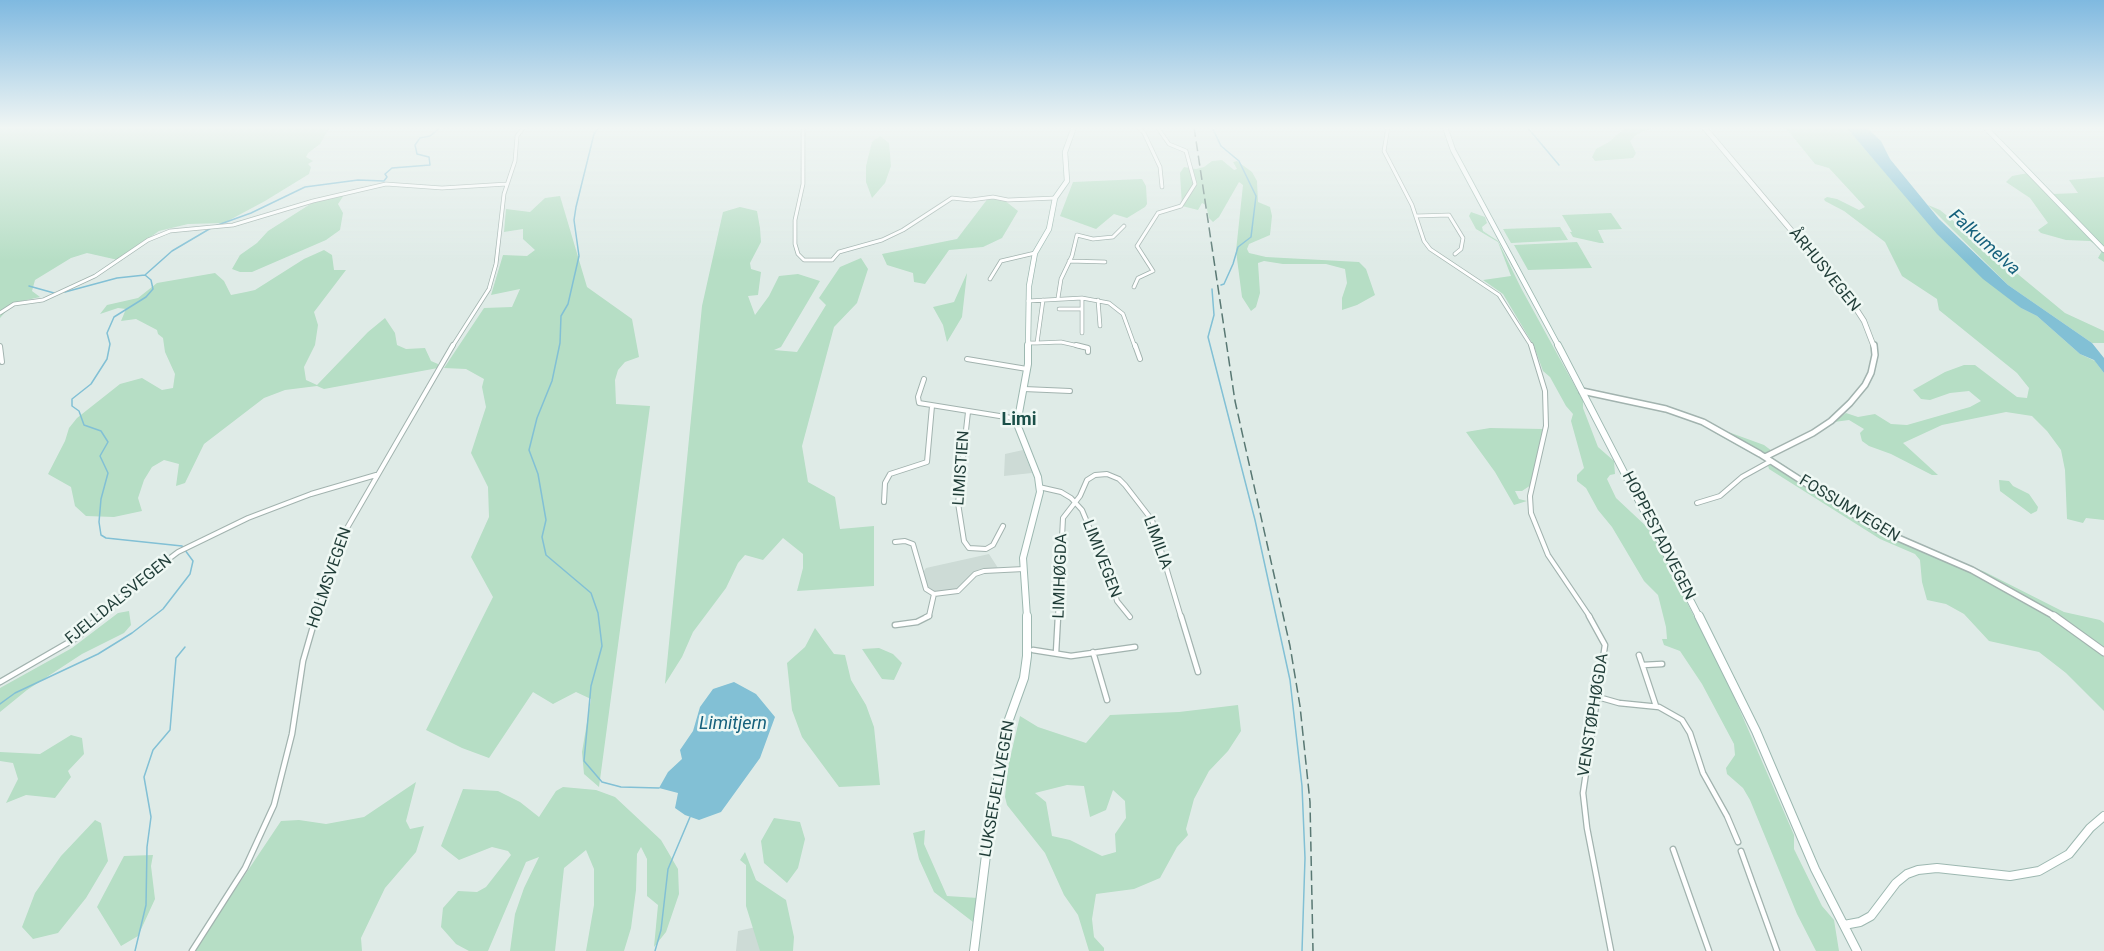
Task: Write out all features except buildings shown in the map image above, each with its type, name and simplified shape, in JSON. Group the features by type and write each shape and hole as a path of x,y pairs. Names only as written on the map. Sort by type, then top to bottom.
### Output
{"main road":[{"path":"1040,488 1038,477 1018,431 1027,369 1027,302 1035,253 1049,229 1055,198 1068,178 1067,171"},
{"name":"HOPPESTADVEGEN","path":"1465,171 1582,391 1740,697 1815,869 1857,951"},
{"path":"2027,171 2104,250"},
{"name":"LUKSEFJELLVEGEN","path":"976,950 987,848 1007,725 1026,670 1028,626 1024,569 1025,546 1038,503 1040,488"},
{"path":"1844,925 1860,922 1871,916 1896,883 1907,874 1918,870 1937,868 2010,876 2039,871 2069,854 2090,828 2104,816"}],"street":[{"name":"HOLMSVEGEN","path":"192,951 245,867 266,826 289,750 303,661 332,562 352,517 432,379 489,289 496,264 499,217 511,171"},
{"path":"803,171 803,184 795,220 795,244 798,254 804,260 832,260 839,252 882,240 903,230 952,198 971,200 993,197 1008,200 1055,198"},
{"path":"1160,171 1162,187"},
{"path":"1134,287 1138,278 1151,274 1153,271 1149,261 1137,248 1158,213 1181,206 1195,186 1191,171"},
{"name":"VENSTØPHØGDA","path":"1394,171 1416,216 1421,236 1431,249 1472,274 1499,295 1537,359 1547,405 1546,426 1530,496 1531,513 1548,555 1604,640 1605,649 1583,793 1587,828 1611,951"},
{"name":"ÅRHUSVEGEN","path":"1741,171 1851,301 1868,327 1875,356 1870,375 1850,403 1813,434 1765,457"},
{"path":"0,313 14,303 46,298 95,276 156,236 180,229 213,228 381,185 446,188 507,184"},
{"path":"1416,216 1449,215 1463,238 1461,249 1455,254"},
{"path":"1058,298 1061,279 1077,235 1093,239 1113,237 1124,226"},
{"path":"990,279 1001,261 1035,253"},
{"path":"1069,261 1106,262"},
{"path":"1027,302 1082,298 1109,303 1123,314 1140,358"},
{"path":"1076,331 1082,332 1082,298"},
{"path":"1036,344 1042,300"},
{"path":"1098,300 1100,326"},
{"path":"1059,309 1082,309"},
{"path":"1028,343 1061,342 1088,348 1088,351"},
{"path":"0,346 2,362"},
{"path":"967,359 1027,369"},
{"path":"924,379 917,402 1018,419"},
{"path":"1024,389 1070,391"},
{"name":"FOSSUMVEGEN","path":"1582,391 1666,409 1731,437 1875,528 2012,590 2059,619 2104,652"},
{"path":"884,502 885,483 890,474 927,462 932,406"},
{"name":"LIMISTIEN","path":"968,412 958,503 962,537 969,548 986,549 993,545 1003,526"},
{"path":"1697,503 1720,496 1743,477 1771,461"},
{"name":"LIMILIA","path":"1075,502 1087,480 1095,475 1107,474 1119,479 1148,513 1198,672"},
{"name":"FJELLDALSVEGEN","path":"0,682 78,637 129,589 178,552 257,514 376,475"},
{"name":"LIMIVEGEN","path":"1040,488 1061,492 1082,510 1096,541 1117,602 1130,617"},
{"name":"LIMIHØGDA","path":"1056,654 1063,518 1075,502"},
{"path":"895,542 905,541 913,544 926,589 934,594 958,591 975,574 984,571 1024,569"},
{"path":"895,625 917,622 929,616 934,594"},
{"path":"1033,650 1071,656 1135,647"},
{"path":"1093,652 1107,700"},
{"path":"1639,655 1656,706"},
{"path":"1643,665 1662,664"},
{"path":"1598,697 1619,704 1656,706 1674,714 1686,724 1703,773 1727,816 1738,842"},
{"path":"1673,849 1709,951"},
{"path":"1741,852 1778,951"}],"shaded area":[{"path":"1023,450 1032,473 1004,476 1005,454"},
{"path":"989,554 998,568 980,569 958,589 951,591 935,592 926,587 924,571 926,568"},
{"path":"756,927 762,951 736,951 738,931"}],"green space":[{"path":"0,171 310,171 265,201 224,223 188,224 159,231 118,260 87,253 71,258 35,280 32,291 40,297 22,301 9,308 0,318"},
{"path":"866,171 889,171 885,183 872,198 866,182"},
{"path":"1251,171 1257,181 1258,202 1270,207 1272,216 1270,235 1249,244 1247,249 1249,253 1266,257 1359,262 1366,269 1375,295 1342,310 1342,298 1347,283 1345,269 1326,264 1283,264 1264,261 1258,263 1260,293 1256,307 1251,311 1242,297 1236,251 1243,185 1239,182 1219,217 1213,222 1209,218 1206,205 1202,203 1198,210 1182,206 1180,173"},
{"path":"1832,171 1884,171 2021,308 2037,316 2080,354 2095,361 2104,373 2104,520 2086,518 2083,523 2067,519 2065,470 2061,450 2032,416 2006,412 1942,425 1903,443 1938,475 1932,475 1891,454 1869,446 1862,441 1860,433 1864,429 1849,420 1834,422 1846,413 1858,417 1875,414 1891,424 1907,425 1970,407 1981,401 1969,391 1950,393 1930,400 1921,399 1913,390 1945,372 1964,365 1975,365 2017,397 2027,398 2029,388 2017,373 1939,310 1937,299 1902,276 1885,242 1824,199 1827,197 1837,199 1859,210 1865,207"},
{"path":"2028,173 2053,194 2078,193 2069,180 2104,177 2104,262 2098,258 2103,249 2090,241 2066,240 2041,233 2038,230 2048,223 2030,198 2006,182 2012,176"},
{"path":"1142,179 1146,186 1147,204 1127,218 1114,214 1096,229 1060,216 1073,182"},
{"path":"336,194 344,195 338,204 343,213 340,230 326,240 252,272 232,269 240,255 257,243 268,231 312,203 313,199"},
{"path":"560,196 587,287 632,319 639,357 625,362 618,370 615,380 616,404 650,406 599,787 584,774 582,752 591,699 576,692 553,704 533,692 489,758 462,748 426,730 493,597 471,557 489,517 488,487 471,453 486,407 482,387 484,379 466,369 444,368 484,308 512,307 520,289 491,295 503,255 527,256 535,250 523,239 523,229 504,232 506,209 530,212 545,198"},
{"path":"989,197 1004,200 1018,211 1002,238 983,247 949,250 925,284 914,282 913,273 887,265 882,254 957,239"},
{"path":"1928,205 1940,210 2065,313 2104,331 2104,343 2092,343 2008,285"},
{"path":"740,207 757,211 760,228 761,242 750,263 751,269 761,272 758,295 748,296 755,315 769,296 779,276 798,274 820,281 781,347 774,350 797,352 826,305 819,298 840,267 861,258 868,269 857,303 834,327 802,446 808,482 835,497 840,529 874,526 874,586 797,591 803,568 803,554 783,538 763,560 745,555 738,563 726,588 693,632 682,657 665,684 702,306 723,212"},
{"path":"1471,212 1485,217 1487,223 1482,227 1483,231 1498,241 1583,401 1583,408 1598,447 1614,461 1615,474 1610,475 1607,479 1616,498 1647,527 1654,538 1728,683 1794,835 1794,849 1822,906 1834,920 1839,951 1816,951 1797,914 1750,800 1743,788 1727,774 1726,768 1735,755 1734,744 1702,684 1680,651 1664,645 1662,639 1667,639 1666,627 1658,595 1644,581 1586,488 1577,481 1577,475 1584,468 1571,421 1573,414 1550,377 1543,371 1534,346 1503,294 1483,280 1511,276 1498,242 1476,229 1469,216"},
{"path":"1611,213 1622,229 1598,230 1604,243 1573,237 1562,215"},
{"path":"1560,227 1568,240 1511,243 1503,229"},
{"path":"1577,242 1592,268 1528,270 1514,245"},
{"path":"324,250 332,255 334,270 346,270 314,312 318,325 315,345 304,367 306,380 317,385 368,332 385,318 395,333 397,345 406,349 425,348 431,361 438,364 438,368 324,389 317,386 285,390 264,398 204,444 185,483 176,486 179,464 164,460 152,467 144,480 138,498 142,511 114,517 86,516 75,506 71,487 48,474 69,428 77,418 120,384 142,378 162,390 173,388 175,374 165,352 163,338 157,330 136,319 121,321 126,309 118,308 100,314 107,305 138,298 157,283 215,273 224,281 231,295 255,290 304,259"},
{"path":"967,273 962,317 947,342 943,325 933,307 954,302"},
{"path":"1490,428 1543,429 1531,485 1522,491 1515,491 1519,499 1527,501 1514,505 1495,472 1466,432"},
{"path":"1720,429 1764,445 1772,451 1773,458 1877,526 1985,572 2064,612 2100,620 2104,623 2104,711 2066,673 2039,652 1989,641 1964,614 1946,604 1927,600 1922,582 1920,560 1915,554 1880,539 1769,469 1767,462 1715,433"},
{"path":"1999,480 2009,481 2013,486 2029,494 2038,507 2037,511 2031,514 2000,491"},
{"path":"129,611 131,625 124,633 82,654 27,690 0,712 0,688 72,648 118,613"},
{"path":"815,628 834,654 845,655 851,680 866,705 874,727 880,785 839,787 802,737 792,710 787,663 805,647"},
{"path":"879,648 893,654 902,663 894,680 882,679 862,649"},
{"path":"1238,705 1241,731 1228,751 1209,771 1194,799 1186,829 1188,835 1177,847 1160,878 1134,889 1096,894 1092,919 1094,937 1104,951 1089,951 1078,915 1064,895 1045,853 1007,805 1005,797 1008,767 1020,716 1038,727 1086,743 1110,715 1179,712","holes":["1067,785 1084,786 1090,817 1106,810 1113,790 1125,801 1126,818 1115,834 1116,852 1102,856 1070,840 1052,836 1046,802 1035,793"]},
{"path":"71,735 82,738 84,754 68,771 71,777 55,798 26,795 6,803 18,779 13,763 0,761 0,752 40,754"},
{"path":"416,782 406,821 410,829 424,826 416,852 385,888 361,938 362,951 194,951 281,821 299,820 326,824 364,817"},
{"path":"563,787 596,790 615,797 661,840 678,869 679,894 666,932 654,947 658,905 647,896 647,859 641,847 637,854 636,890 631,928 624,951 586,951 594,905 594,869 586,850 564,868 555,951 510,951 515,914 539,857 526,862 488,951 469,951 456,944 441,927 443,908 458,891 477,892 486,887 511,855 508,851 492,847 459,860 441,846 463,789 498,791 520,802 539,817 556,791"},
{"path":"774,818 800,822 805,839 798,868 787,883 764,863 761,841"},
{"path":"95,820 101,823 108,861 86,898 58,933 33,939 22,927 35,893 61,856"},
{"path":"925,830 924,844 947,896 978,898 977,916 973,922 934,892 919,859 913,833"},
{"path":"745,852 756,880 786,900 794,937 793,951 760,951 746,906 746,865 740,860"},
{"path":"153,855 151,866 155,899 138,936 121,946 97,907 124,856"}],"water":[{"path":"1884,171 1900,171 1939,219 2008,285 2092,343 2104,358 2104,373 2094,360 2080,354 2037,316 2021,308 1983,279 1937,234"},
{"name":"Limitjern","path":"734,682 756,694 775,717 760,758 721,812 699,820 675,808 678,793 659,788 668,772 682,759 680,750 693,731 700,707 713,689"}],"waterway":[{"path":"215,226 251,213 305,187 358,180 384,181 388,171"},
{"path":"585,171 574,220 579,256 568,304 561,316 560,343 552,381 537,418 529,450 538,474 546,520 542,537 546,555 591,593 598,613 602,646 591,686 584,761 602,782 621,787 659,788"},
{"path":"1221,285 1224,284 1233,264 1238,247 1251,237 1256,196 1244,171"},
{"path":"145,275 172,251 211,228"},
{"path":"0,704 15,693 98,654 132,633 163,609 190,574 193,561 182,546 106,538 101,535 99,522 101,499 108,473 100,456 108,442 101,431 84,425 79,411 72,406 72,399 91,384 107,359 110,344 107,333 114,317 146,297 153,289 151,280 145,275"},
{"path":"65,292 117,278 145,275"},
{"path":"29,286 54,293"},
{"path":"1212,289 1214,315 1208,337 1255,520 1290,680 1302,786 1305,858 1302,951"},
{"path":"135,951 146,905 147,847 151,817 144,777 153,750 170,730 176,658 185,647"},
{"path":"655,951 661,930 668,869 690,817"}],"railway":[{"path":"1201,171 1235,401 1290,646 1300,706 1310,802 1313,951"}],"district":[{"name":"Limi","path":"1019,420"}],"water label":[{"name":"Falkumelva","path":"1984,243"}]}
